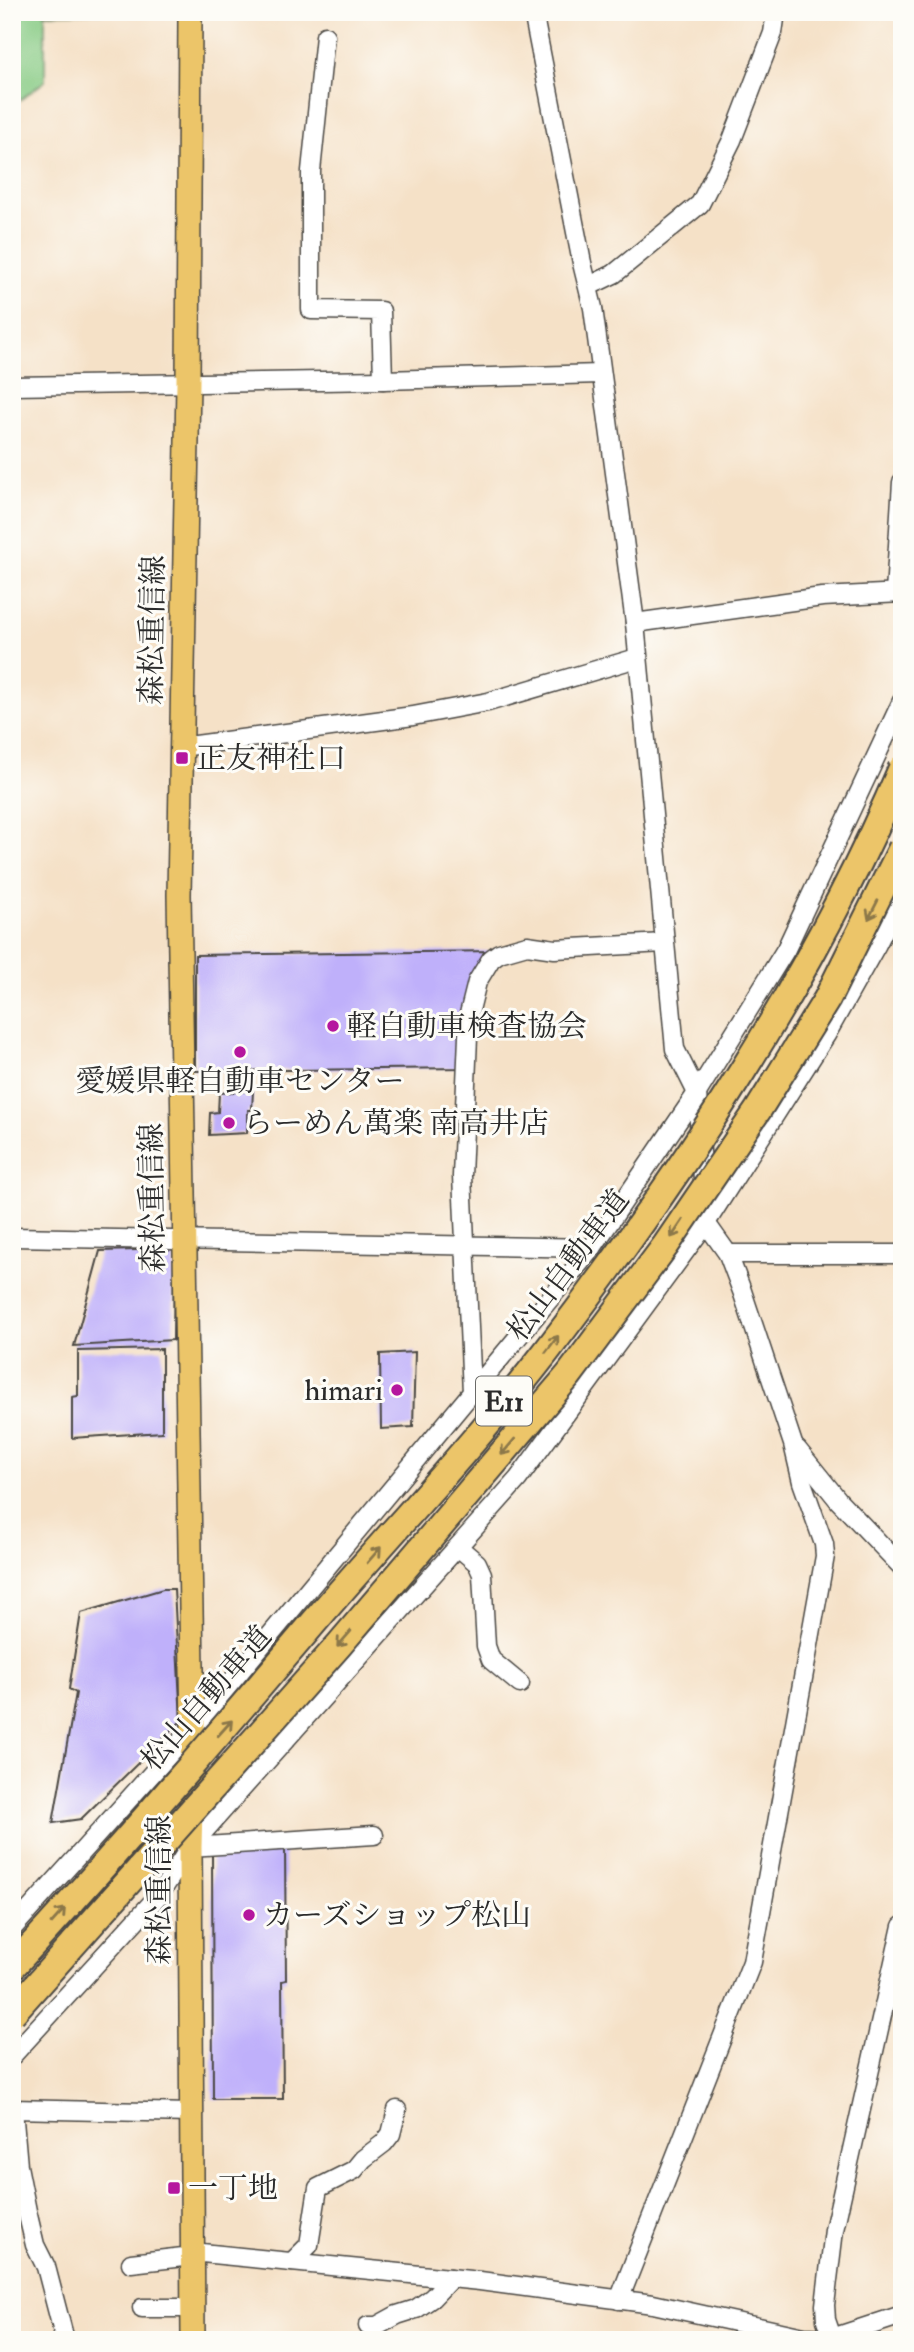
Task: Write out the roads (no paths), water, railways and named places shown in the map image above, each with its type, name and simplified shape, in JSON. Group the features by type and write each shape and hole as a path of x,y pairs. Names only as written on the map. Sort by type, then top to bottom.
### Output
{"highway":[{"name":"松山自動車道","path":"12,1967 255,1695 544,1355 631,1238 730,1092 798,981 849,884 902,768"},
{"name":"E11","path":"12,2013 339,1645 569,1375 666,1245 758,1110 827,999 902,848"}],"main road":[{"name":"森松重信線","path":"190,12 188,383 178,895 193,1728 190,1847 193,2340"}],"street":[{"path":"533,12 582,263 589,286 635,623 675,1049 697,1093 706,1223 728,1254 793,1444 802,1482 824,1544 825,1556 752,1962 619,2300"},
{"path":"589,286 614,274 700,204 732,140 773,33 776,12"},
{"path":"326,37 311,171 311,310 382,311 383,380"},
{"path":"12,386 601,374"},
{"path":"635,623 822,597 898,593 902,482"},
{"path":"181,747 413,716 488,702 637,658"},
{"path":"12,1929 193,1728 592,1248 697,1093 786,949 902,701"},
{"path":"12,2056 159,1895 190,1847 517,1479 706,1223 826,1035 902,894"},
{"path":"472,1392 462,1176 469,1014 477,982 491,959 499,953 527,945 555,949 664,943"},
{"path":"12,1237 592,1248"},
{"path":"728,1254 902,1254"},
{"path":"793,1444 839,1501 902,1567"},
{"path":"458,1547 477,1563 482,1574 486,1646 491,1660 520,1684"},
{"path":"190,1847 374,1835"},
{"path":"832,2339 825,2305 834,2230 902,1926"},
{"path":"65,2340 46,2267 35,2245 18,2166 13,2109 191,2113"},
{"path":"292,2262 309,2245 318,2188 354,2170 363,2159 384,2143 391,2134 397,2110"},
{"path":"131,2263 192,2254 451,2278 653,2304 753,2334 832,2339 902,2315"},
{"path":"368,2326 377,2326 416,2309 432,2298 451,2278"},
{"path":"142,2308 193,2308"},
{"path":"883,2321 888,2340"}],"place":[{"name":"正友神社口","path":"182,758"},
{"name":"軽自動車検査協会","path":"333,1026"},
{"name":"愛媛県軽自動車センター","path":"240,1052"},
{"name":"らーめん萬楽 南高井店","path":"229,1123"},
{"name":"himari","path":"397,1390"},
{"name":"カーズショップ松山","path":"249,1915"},
{"name":"一丁地","path":"174,2188"}]}
